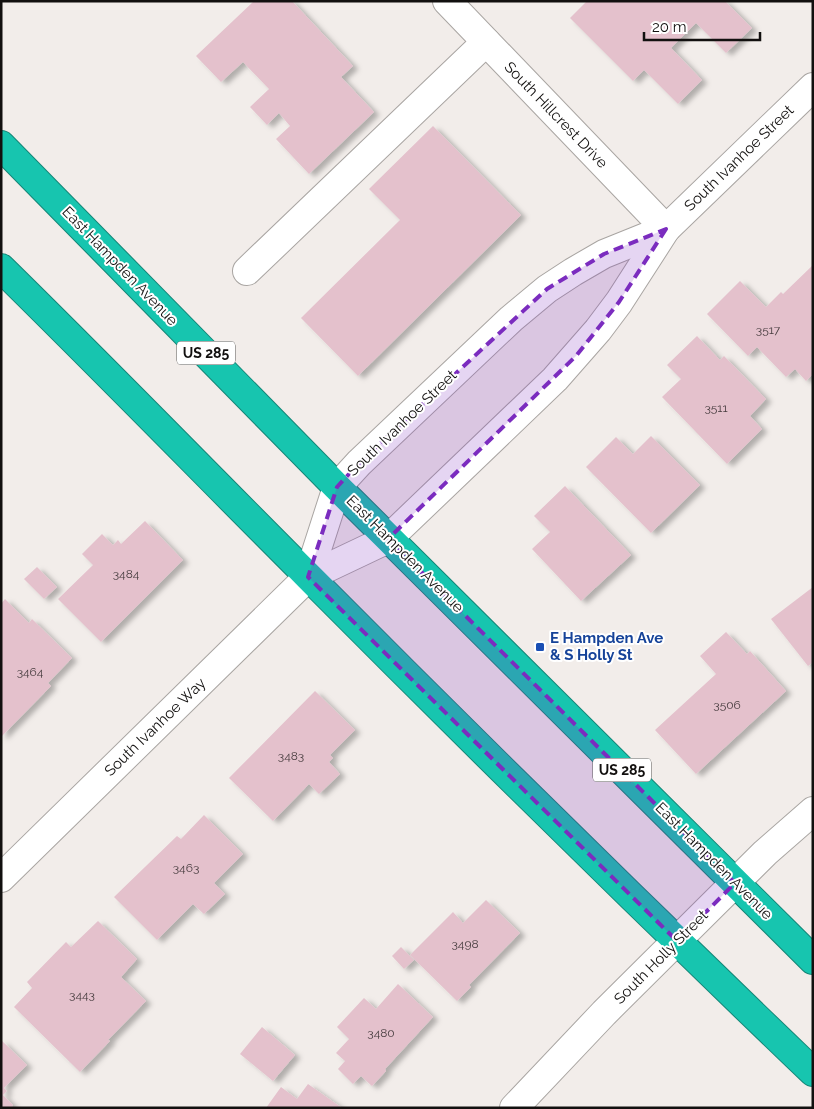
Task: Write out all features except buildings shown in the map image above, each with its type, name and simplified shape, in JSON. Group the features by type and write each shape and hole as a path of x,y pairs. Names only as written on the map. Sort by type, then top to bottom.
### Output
{"highway":[{"name":"East Hampden Avenue","path":"1,144 336,487 813,960"},
{"path":"1,268 116,381 308,576 677,941 813,1072"}],"street":[{"name":"South Hillcrest Drive","path":"448,1 666,229"},
{"path":"247,271 486,42"},
{"name":"South Ivanhoe Street","path":"308,576 388,539 534,400 576,356 619,302 666,229 813,87"},
{"name":"South Ivanhoe Street","path":"308,576 336,487 504,326 548,289 604,254 666,229"},
{"name":"South Ivanhoe Way","path":"1,878 308,576"},
{"name":"South Holly Street","path":"514,1108 591,1027 765,853 813,811"}],"highlighted area":[{"path":"666,229 619,302 576,356 388,539 735,883 677,941 308,577 337,487 359,463 547,289 604,254"}],"place":[{"name":"E Hampden Ave & S Holly St","path":"540,647"}]}
